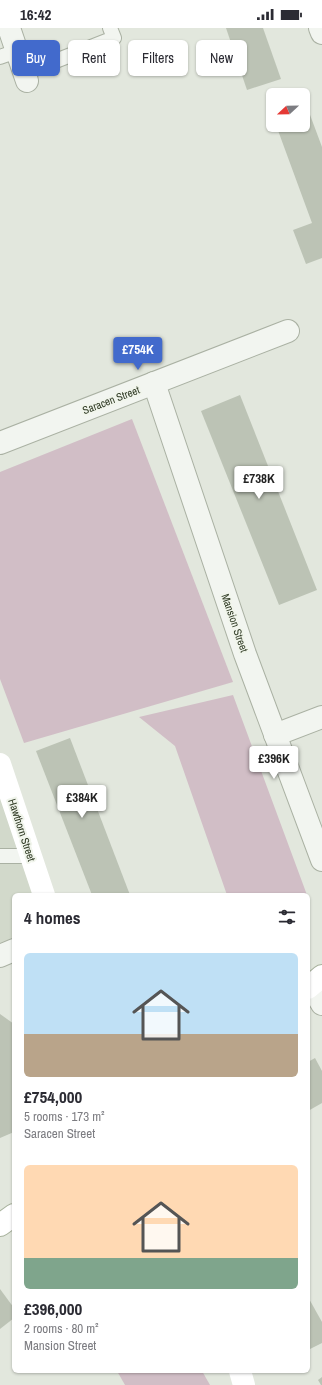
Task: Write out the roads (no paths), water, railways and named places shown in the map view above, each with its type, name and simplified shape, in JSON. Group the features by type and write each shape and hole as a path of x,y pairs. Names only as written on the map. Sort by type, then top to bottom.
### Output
{"main road":[{"name":"Hawthorn Street","path":"0,764 43,893"},
{"path":"0,1225 12,1216"},
{"path":"241,1373 244,1385"}],"street":[{"path":"9,28 8,54 26,77"},
{"path":"320,28 322,33"},
{"name":"Saracen Street","path":"0,443 288,331"},
{"name":"Mansion Street","path":"154,383 258,689 322,860"},
{"path":"275,735 322,717"},
{"path":"0,956 12,951"},
{"path":"314,983 322,1004"}],"lane":[{"path":"26,77 114,38 110,28"},
{"path":"0,856 30,856"}]}
